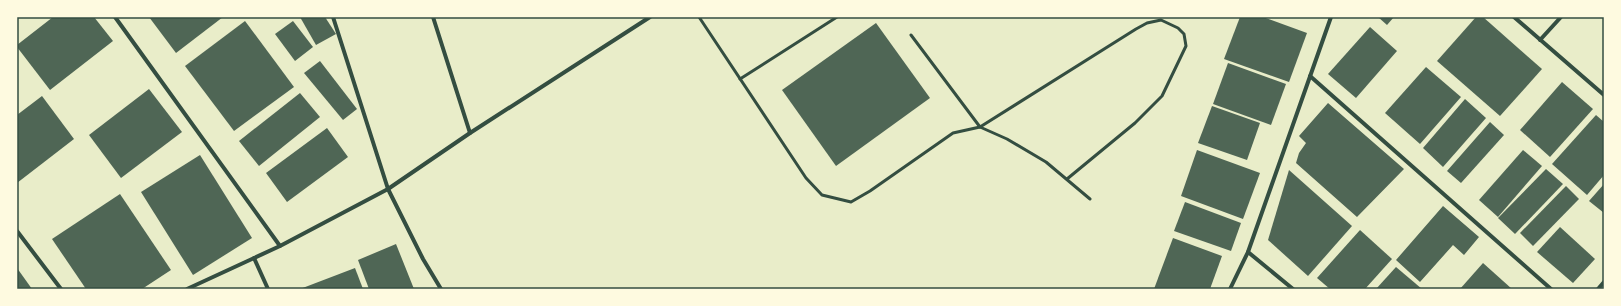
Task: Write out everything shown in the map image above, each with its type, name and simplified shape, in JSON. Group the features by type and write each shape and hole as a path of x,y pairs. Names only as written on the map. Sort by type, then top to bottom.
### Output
{"street":[{"path":"115,17 280,246"},
{"path":"333,17 388,189 423,258 441,289"},
{"path":"433,17 470,133"},
{"path":"187,289 280,246 388,189 470,133 650,17"},
{"path":"1230,289 1248,252 1331,17"},
{"path":"1514,17 1604,95"},
{"path":"1540,40 1561,17"},
{"path":"1310,76 1551,289"},
{"path":"17,230 61,289"},
{"path":"1248,252 1293,289"},
{"path":"254,258 268,289"},
{"path":"1598,289 1604,282"}],"lane":[{"path":"699,17 806,178 822,195 851,202 870,191 953,133 980,127 1147,23 1162,20 1178,28 1184,34 1186,46 1162,96 1135,123 1067,179"},
{"path":"740,79 837,17"},
{"path":"911,35 980,127 1007,139 1046,162 1090,199"}],"building":[{"path":"53,17 94,17 113,41 50,90 17,45"},
{"path":"149,17 223,17 176,53"},
{"path":"300,17 325,17 336,34 316,45"},
{"path":"1240,17 1263,17 1307,33 1289,82 1224,59"},
{"path":"1378,17 1394,17 1387,25"},
{"path":"1476,17 1483,17 1542,69 1500,116 1437,61"},
{"path":"245,21 294,87 234,131 185,66"},
{"path":"293,21 313,47 295,61 275,34"},
{"path":"876,23 930,98 836,166 782,90"},
{"path":"1370,27 1397,51 1356,98 1328,74"},
{"path":"320,61 357,109 343,120 304,73"},
{"path":"1228,63 1286,84 1271,125 1213,104"},
{"path":"1426,67 1461,97 1420,144 1385,113"},
{"path":"1562,82 1593,109 1550,157 1520,130"},
{"path":"149,89 182,132 121,178 89,135"},
{"path":"300,93 320,117 259,166 239,141"},
{"path":"42,96 74,139 17,183 17,115"},
{"path":"1465,99 1486,118 1443,167 1423,148"},
{"path":"1328,103 1404,169 1357,217 1296,163 1299,153 1306,143 1299,136"},
{"path":"1212,106 1260,123 1247,160 1198,143"},
{"path":"1596,115 1604,122 1604,175 1587,195 1552,164"},
{"path":"1490,122 1504,135 1461,183 1447,171"},
{"path":"327,128 348,157 287,202 266,173"},
{"path":"1197,150 1260,173 1243,219 1181,196"},
{"path":"1523,150 1542,166 1498,217 1479,200"},
{"path":"200,155 252,238 193,275 141,192"},
{"path":"1546,169 1563,184 1515,234 1498,218"},
{"path":"1289,170 1352,226 1308,276 1268,240"},
{"path":"1604,184 1604,213 1589,201"},
{"path":"1566,186 1579,199 1533,246 1520,233"},
{"path":"120,194 171,270 142,289 86,289 52,239"},
{"path":"1185,202 1241,223 1231,251 1174,231"},
{"path":"1443,206 1479,237 1464,255 1453,245 1420,282 1396,260"},
{"path":"1560,227 1595,259 1573,283 1537,252"},
{"path":"1360,230 1392,259 1365,289 1330,289 1317,278"},
{"path":"1173,238 1222,256 1210,289 1154,289"},
{"path":"396,244 414,289 369,289 358,260"},
{"path":"1483,263 1512,289 1460,289"},
{"path":"1396,267 1422,289 1376,289"},
{"path":"17,268 32,289 17,289"},
{"path":"355,268 363,289 300,289"}]}
